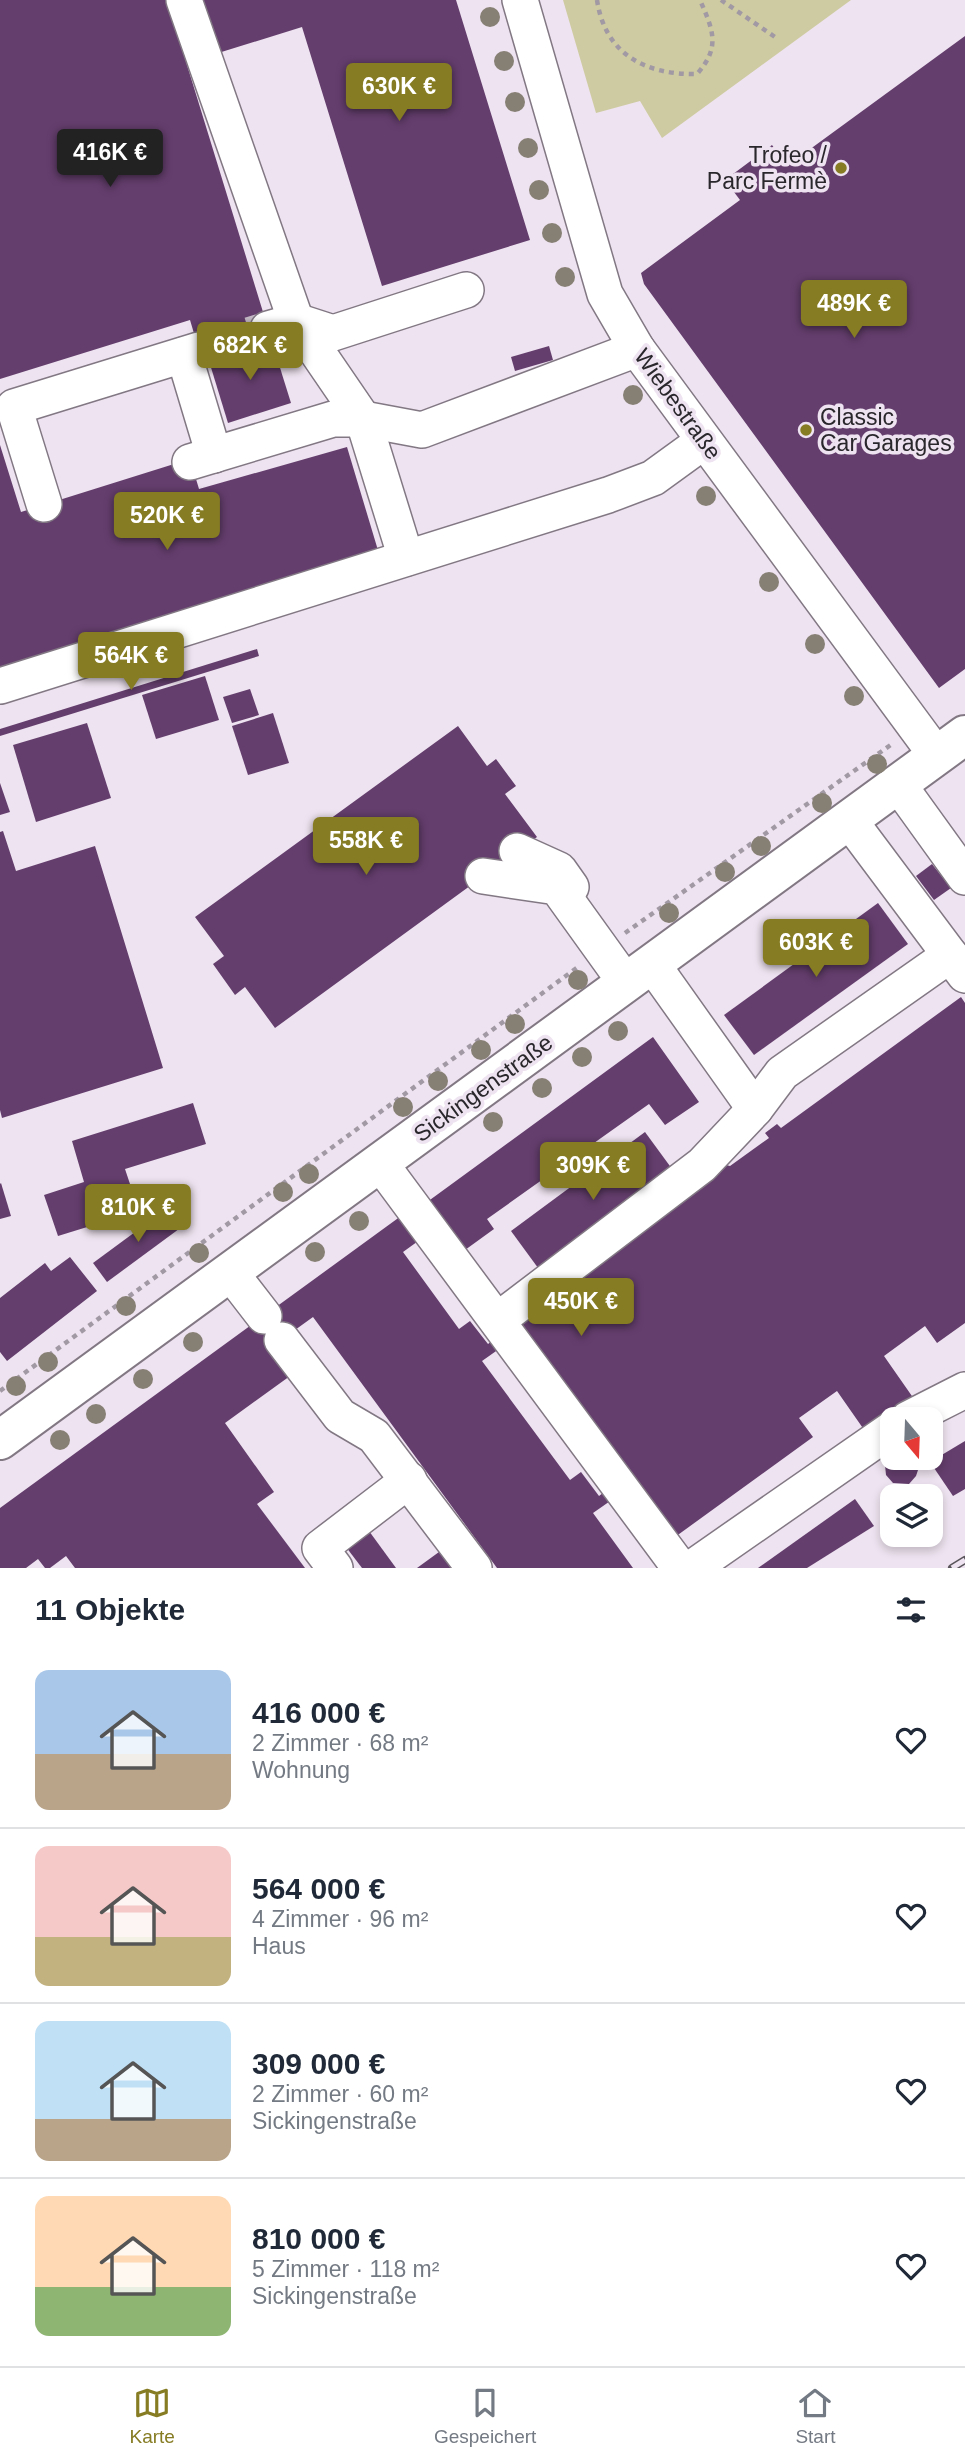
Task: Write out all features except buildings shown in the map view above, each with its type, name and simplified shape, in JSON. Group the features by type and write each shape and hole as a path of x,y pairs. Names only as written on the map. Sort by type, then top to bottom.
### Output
{"main road":[{"name":"Sickingenstraße","path":"0,1440 951,746"}],"street":[{"path":"184,0 282,325 363,419 406,558"},
{"name":"Wiebestraße","path":"520,0 605,294 637,349 704,441 951,746"},
{"path":"282,325 333,333 466,290"},
{"path":"44,504 14,407 192,353 202,459 333,419 363,419 422,430 637,349"},
{"path":"0,686 608,495 653,478 704,441"},
{"path":"898,784 965,877"},
{"path":"498,1320 702,1165 755,1109 782,1073 958,965 849,820"},
{"path":"517,851 559,870 607,946"},
{"path":"483,876 556,887 607,946 638,974 755,1109"},
{"path":"380,1163 680,1568"},
{"path":"230,1272 340,1416 374,1436 474,1568"},
{"path":"932,1407 965,1390"},
{"path":"692,1568 880,1437"},
{"path":"335,1568 320,1548 409,1480"}],"path":[{"path":"597,0 600,20 611,41 631,58 653,69 675,74 697,74 713,50 710,23 700,0"},
{"path":"721,0 775,37"},
{"path":"0,1391 607,946 891,744"}],"shaded area":[{"path":"563,0 851,0 662,138 640,101 596,113"}],"tunnel":[{"path":"199,350 268,329"}],"railway":[{"path":"952,1568 965,1560"}],"place":[{"name":"Trofeo / Parc Fermè","path":"841,168"},
{"name":"Classic Car Garages","path":"806,430"}]}
